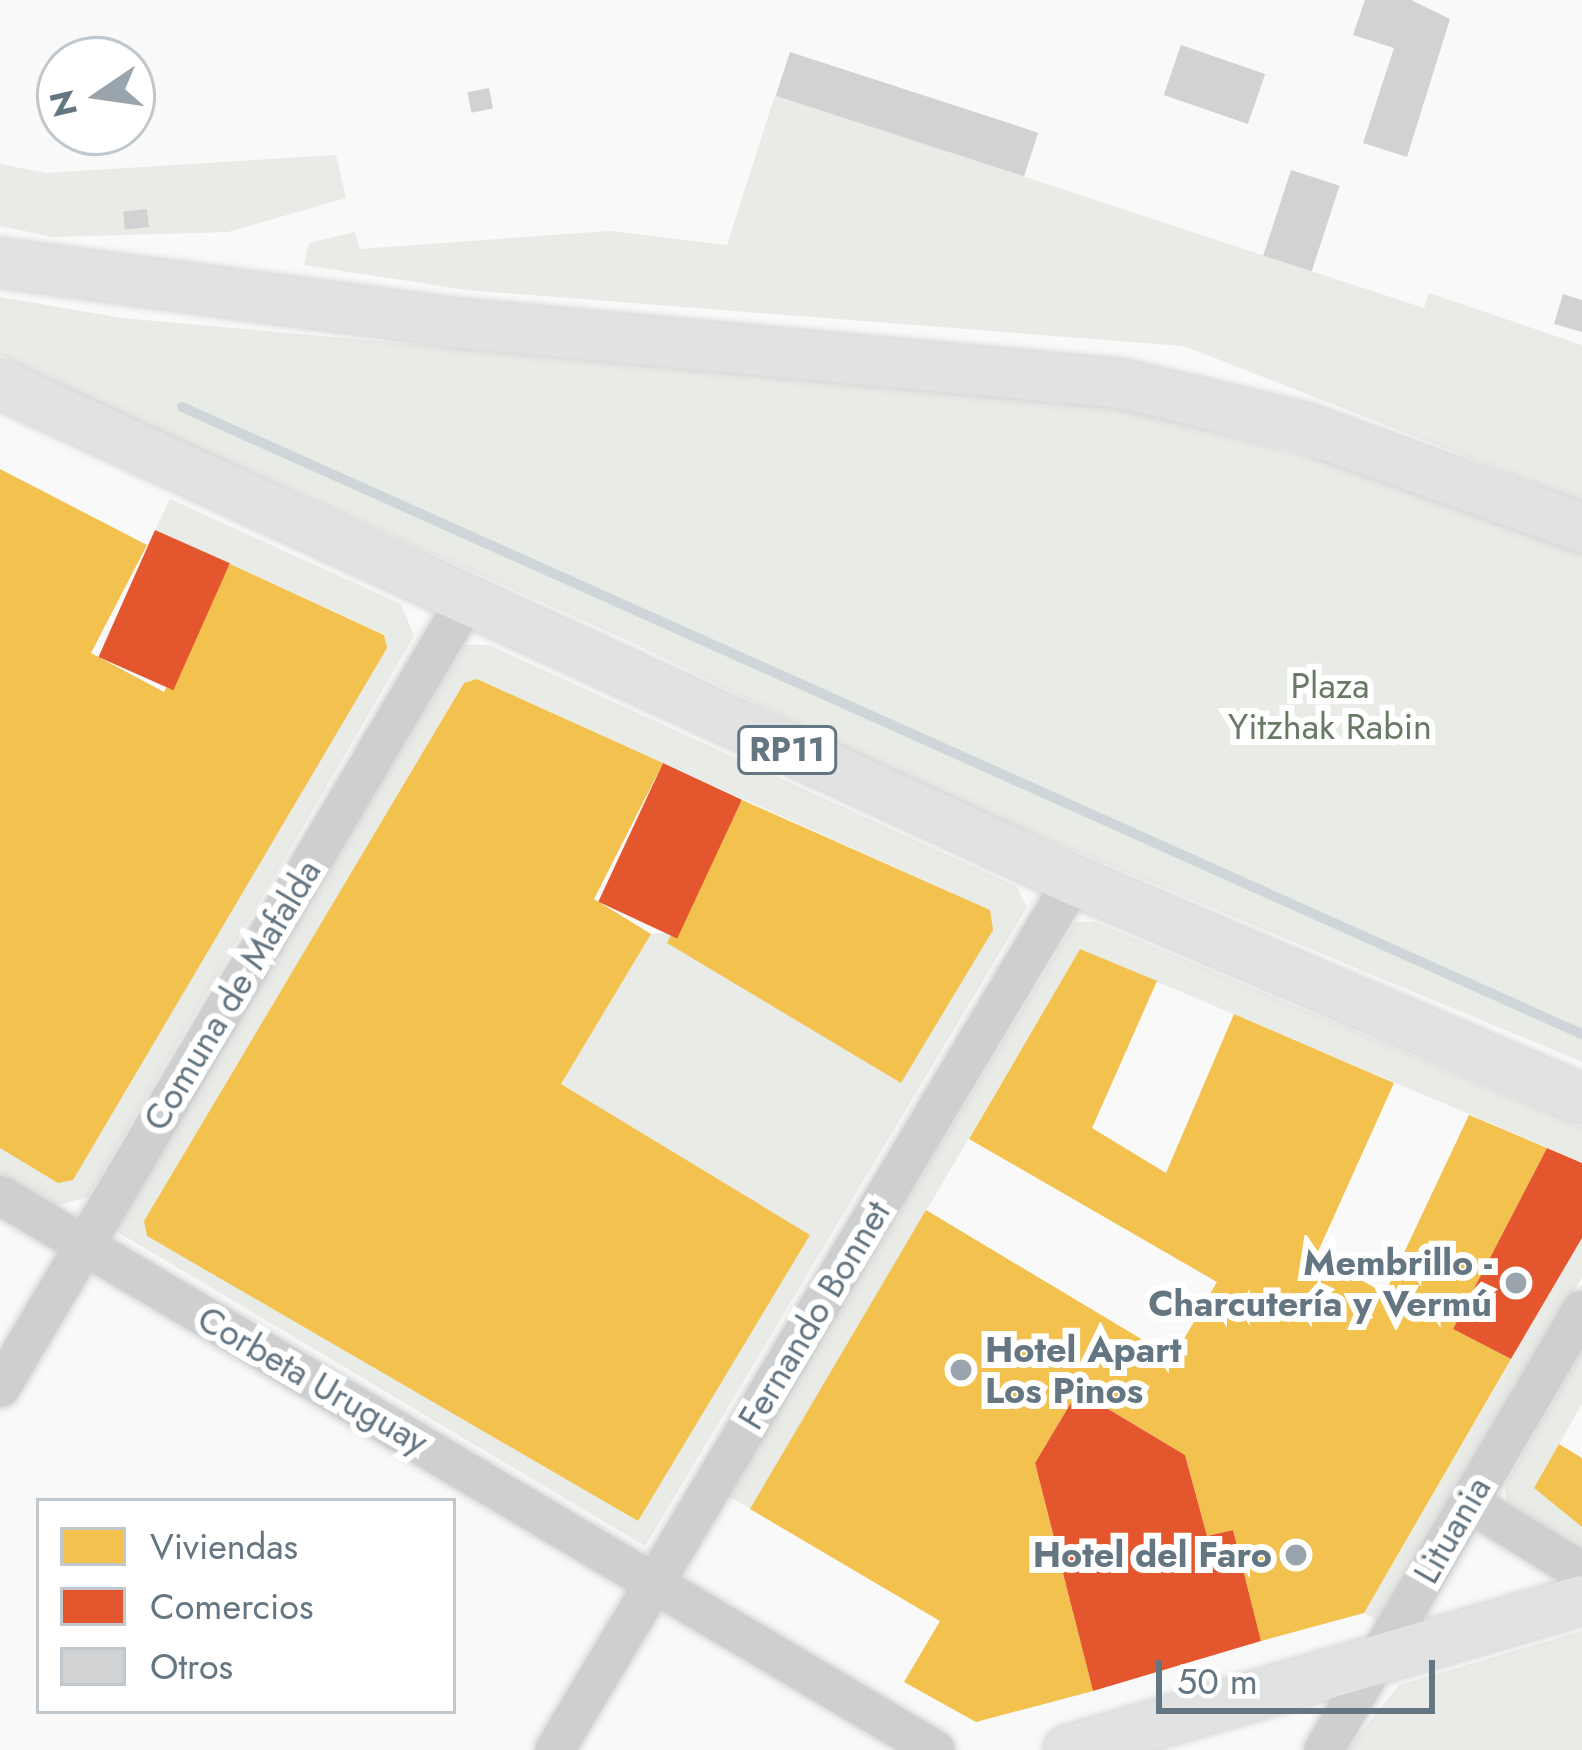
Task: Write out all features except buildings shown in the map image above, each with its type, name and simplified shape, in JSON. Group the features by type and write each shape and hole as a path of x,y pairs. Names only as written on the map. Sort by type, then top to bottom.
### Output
{"main road":[{"path":"0,263 457,323 1123,383 1306,428 1582,528"},
{"name":"RP11","path":"0,384 464,603 1073,880 1582,1099"},
{"path":"1068,1750 1582,1600"}],"street":[{"name":"Comuna de Mafalda","path":"0,1387 464,603"},
{"name":"Fernando Bonnet","path":"554,1750 1073,880"},
{"name":"Corbeta Uruguay","path":"0,1195 935,1750"},
{"name":"Lituania","path":"1323,1750 1582,1310"},
{"path":"1468,1502 1582,1571"}],"green space":[{"path":"775,95 1424,308 1429,293 1582,345 1582,502 1184,346 466,290 304,265 309,243 355,232 360,249 610,231 727,245"},
{"path":"336,155 346,198 228,232 53,237 0,226 0,164 46,173"},
{"name":"Plaza Yitzhak Rabin","path":"0,297 122,318 1128,409 1386,477 1582,551 1582,1062 950,799 633,643 110,410 0,355"},
{"path":"170,499 401,604 414,636 88,1197 56,1206 0,1174 0,1148 387,648 384,634 155,530"},
{"path":"464,645 489,645 1016,886 1027,907 645,1546 114,1230","holes":["477,679 990,910 651,934 561,1084 809,1235 638,1521 147,1236 144,1221 464,683"]},
{"path":"1075,922 1096,922 1582,1127 1582,1162 1080,949 751,1509 728,1496"},
{"path":"1582,1238 1582,1278 1380,1622 1364,1613"},
{"path":"1582,1351 1582,1404 1534,1488 1582,1527 1582,1559 1507,1506 1505,1485"},
{"path":"1582,1631 1582,1750 1347,1750 1399,1685"}],"waterway":[{"path":"182,407 1582,1034"}],"place":[{"name":"Membrillo - Charcutería y Vermú","path":"1516,1283"},
{"name":"Hotel Apart Los Pinos","path":"961,1370"},
{"name":"Hotel del Faro","path":"1296,1555"}]}
